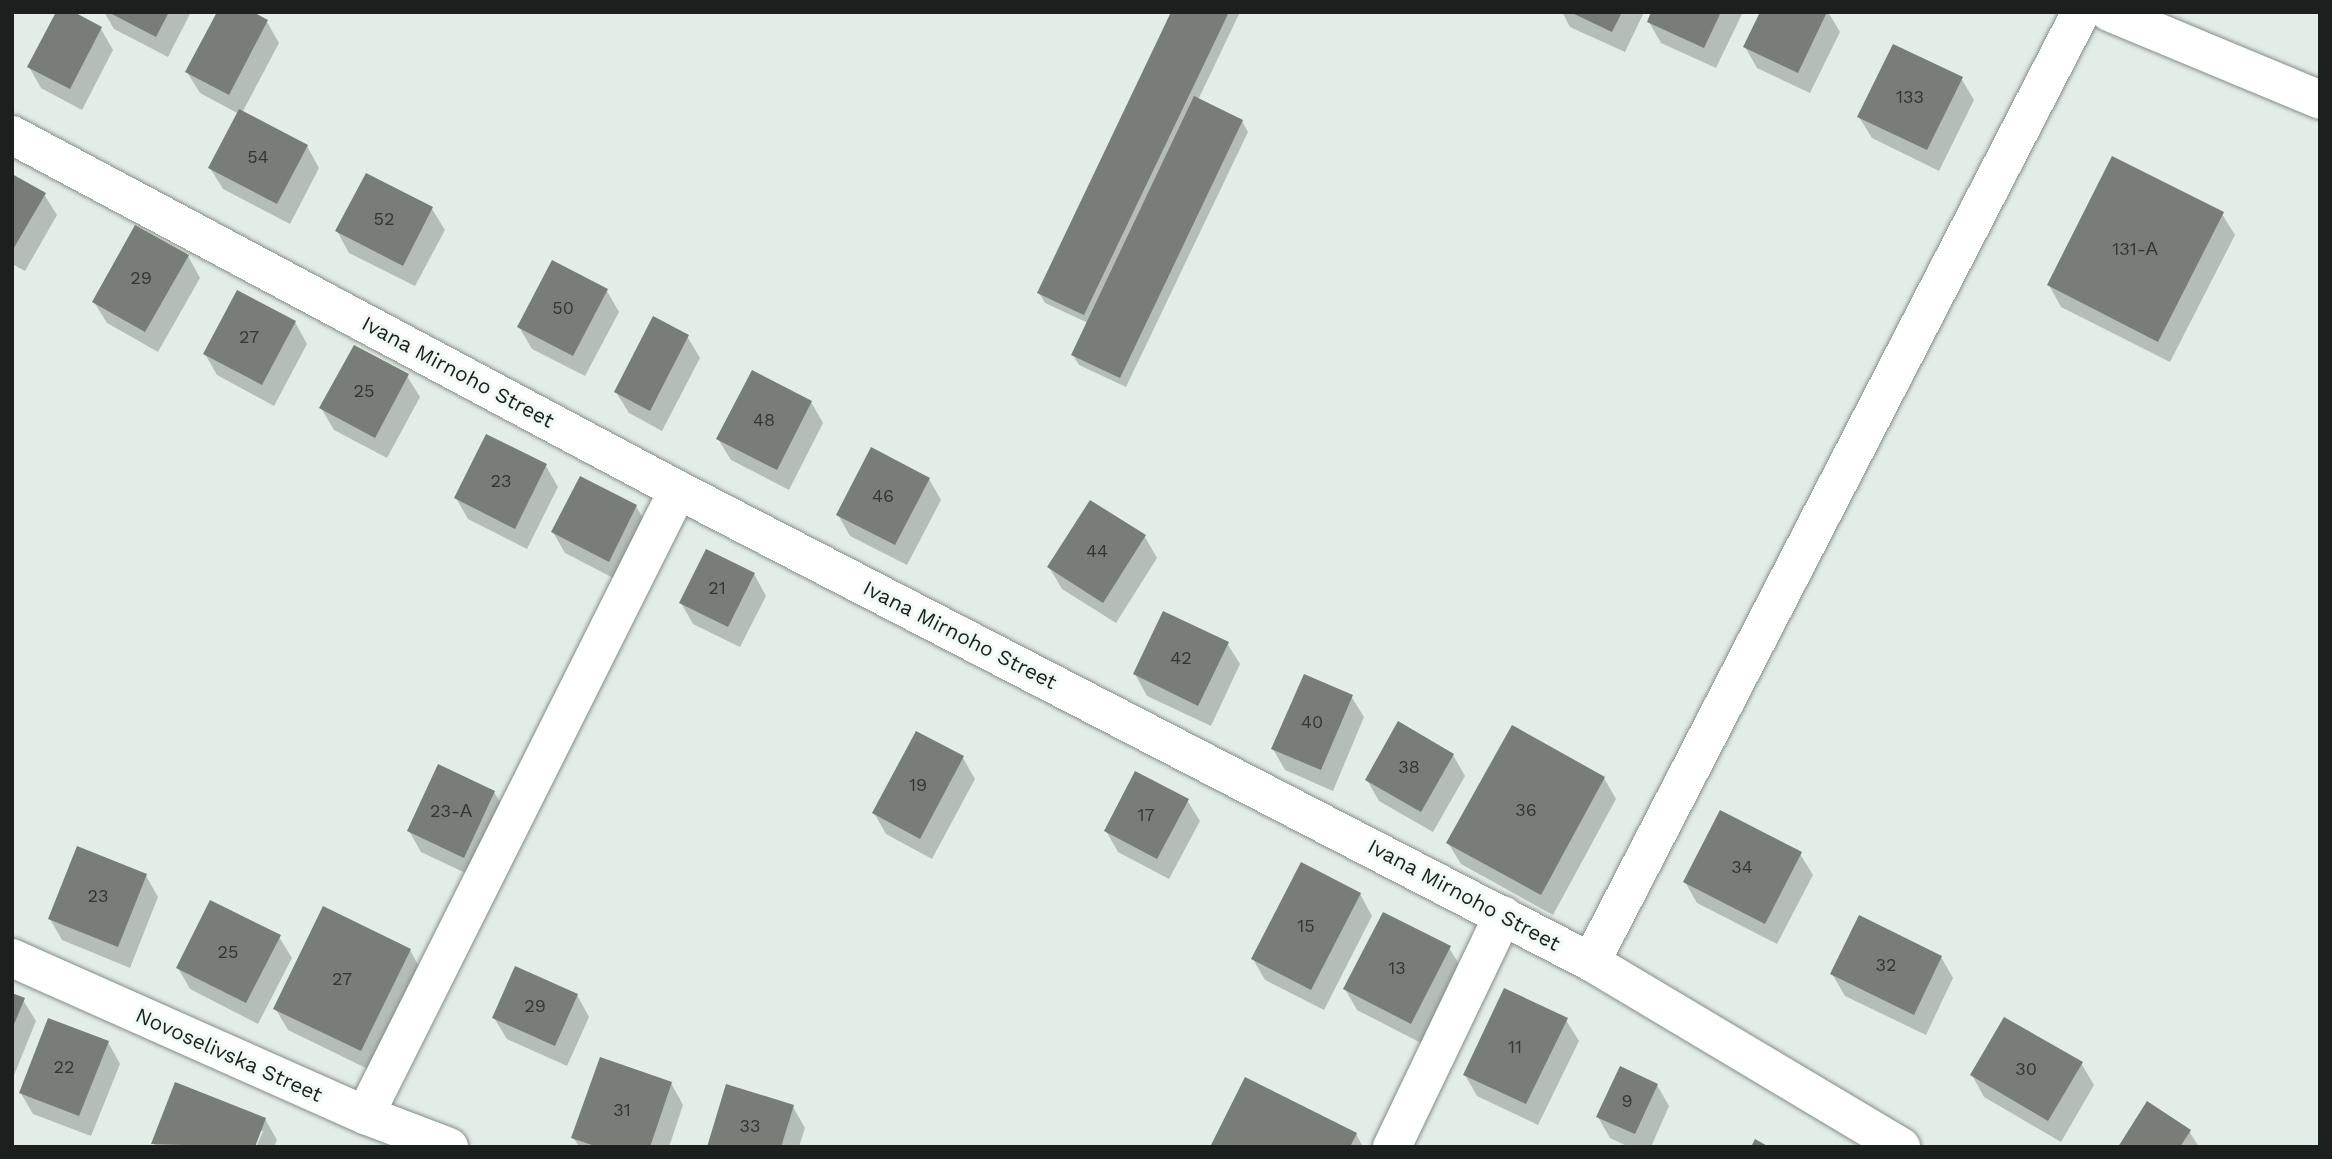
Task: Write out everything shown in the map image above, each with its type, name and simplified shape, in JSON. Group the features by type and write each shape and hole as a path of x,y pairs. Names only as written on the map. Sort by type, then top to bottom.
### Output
{"street":[{"path":"1591,962 2081,12"},
{"path":"2109,12 2320,100"},
{"name":"Ivana Mirnoho Street","path":"12,135 678,490 1591,962 1901,1147"},
{"path":"365,1115 678,490"},
{"path":"1392,1147 1503,915"},
{"name":"Novoselivska Street","path":"12,958 365,1115 449,1147"}],"building":[{"path":"56,12 74,12 102,27 70,89 27,67"},
{"path":"108,12 169,12 156,37"},
{"path":"217,12 253,12 268,20 229,95 185,72"},
{"path":"1171,12 1229,12 1084,315 1037,293"},
{"path":"1570,12 1622,12 1612,32"},
{"path":"1651,12 1721,12 1704,48 1647,22"},
{"path":"1760,12 1827,12 1798,73 1743,47"},
{"path":"1893,44 1963,77 1927,150 1857,117"},
{"path":"1194,96 1243,120 1120,378 1071,355"},
{"path":"239,109 308,145 277,204 208,168"},
{"path":"2112,156 2224,212 2158,342 2047,285"},
{"path":"366,173 433,207 403,266 335,231"},
{"path":"12,174 46,193 12,251"},
{"path":"135,225 189,255 145,332 92,302"},
{"path":"552,260 608,289 573,356 517,327"},
{"path":"237,290 296,321 262,385 203,354"},
{"path":"653,316 689,335 650,411 614,392"},
{"path":"354,345 409,374 375,438 319,408"},
{"path":"752,370 812,401 777,470 716,439"},
{"path":"486,434 547,464 515,529 454,498"},
{"path":"871,447 930,478 895,545 836,515"},
{"path":"580,476 637,505 609,562 551,532"},
{"path":"1090,500 1146,535 1103,603 1047,567"},
{"path":"706,549 755,573 728,627 679,603"},
{"path":"1163,611 1229,642 1198,706 1133,674"},
{"path":"1304,674 1353,695 1321,770 1271,749"},
{"path":"1398,721 1454,754 1421,812 1365,780"},
{"path":"1512,725 1605,777 1541,895 1446,843"},
{"path":"916,731 964,756 920,839 872,813"},
{"path":"438,764 495,791 464,858 407,831"},
{"path":"1135,771 1189,799 1157,859 1104,831"},
{"path":"1720,810 1802,852 1765,924 1683,882"},
{"path":"77,846 147,874 118,947 48,919"},
{"path":"1301,862 1361,893 1311,990 1251,959"},
{"path":"210,900 281,935 246,1003 176,968"},
{"path":"323,906 411,949 361,1051 273,1009"},
{"path":"1383,912 1451,946 1411,1024 1343,989"},
{"path":"1859,915 1942,956 1914,1015 1830,974"},
{"path":"515,966 578,994 555,1046 492,1018"},
{"path":"1504,988 1568,1018 1526,1104 1463,1075"},
{"path":"12,993 25,998 12,1029"},
{"path":"2004,1017 2083,1062 2048,1121 1970,1075"},
{"path":"48,1018 109,1041 79,1116 19,1093"},
{"path":"600,1057 672,1082 650,1147 598,1147 571,1138"},
{"path":"1620,1066 1658,1084 1635,1134 1596,1117"},
{"path":"1245,1077 1357,1133 1350,1147 1210,1147"},
{"path":"175,1082 266,1118 255,1147 151,1144"},
{"path":"726,1084 794,1105 781,1147 707,1147"},
{"path":"2147,1101 2191,1130 2180,1147 2118,1147"},
{"path":"1755,1139 1769,1147 1751,1147"}]}
